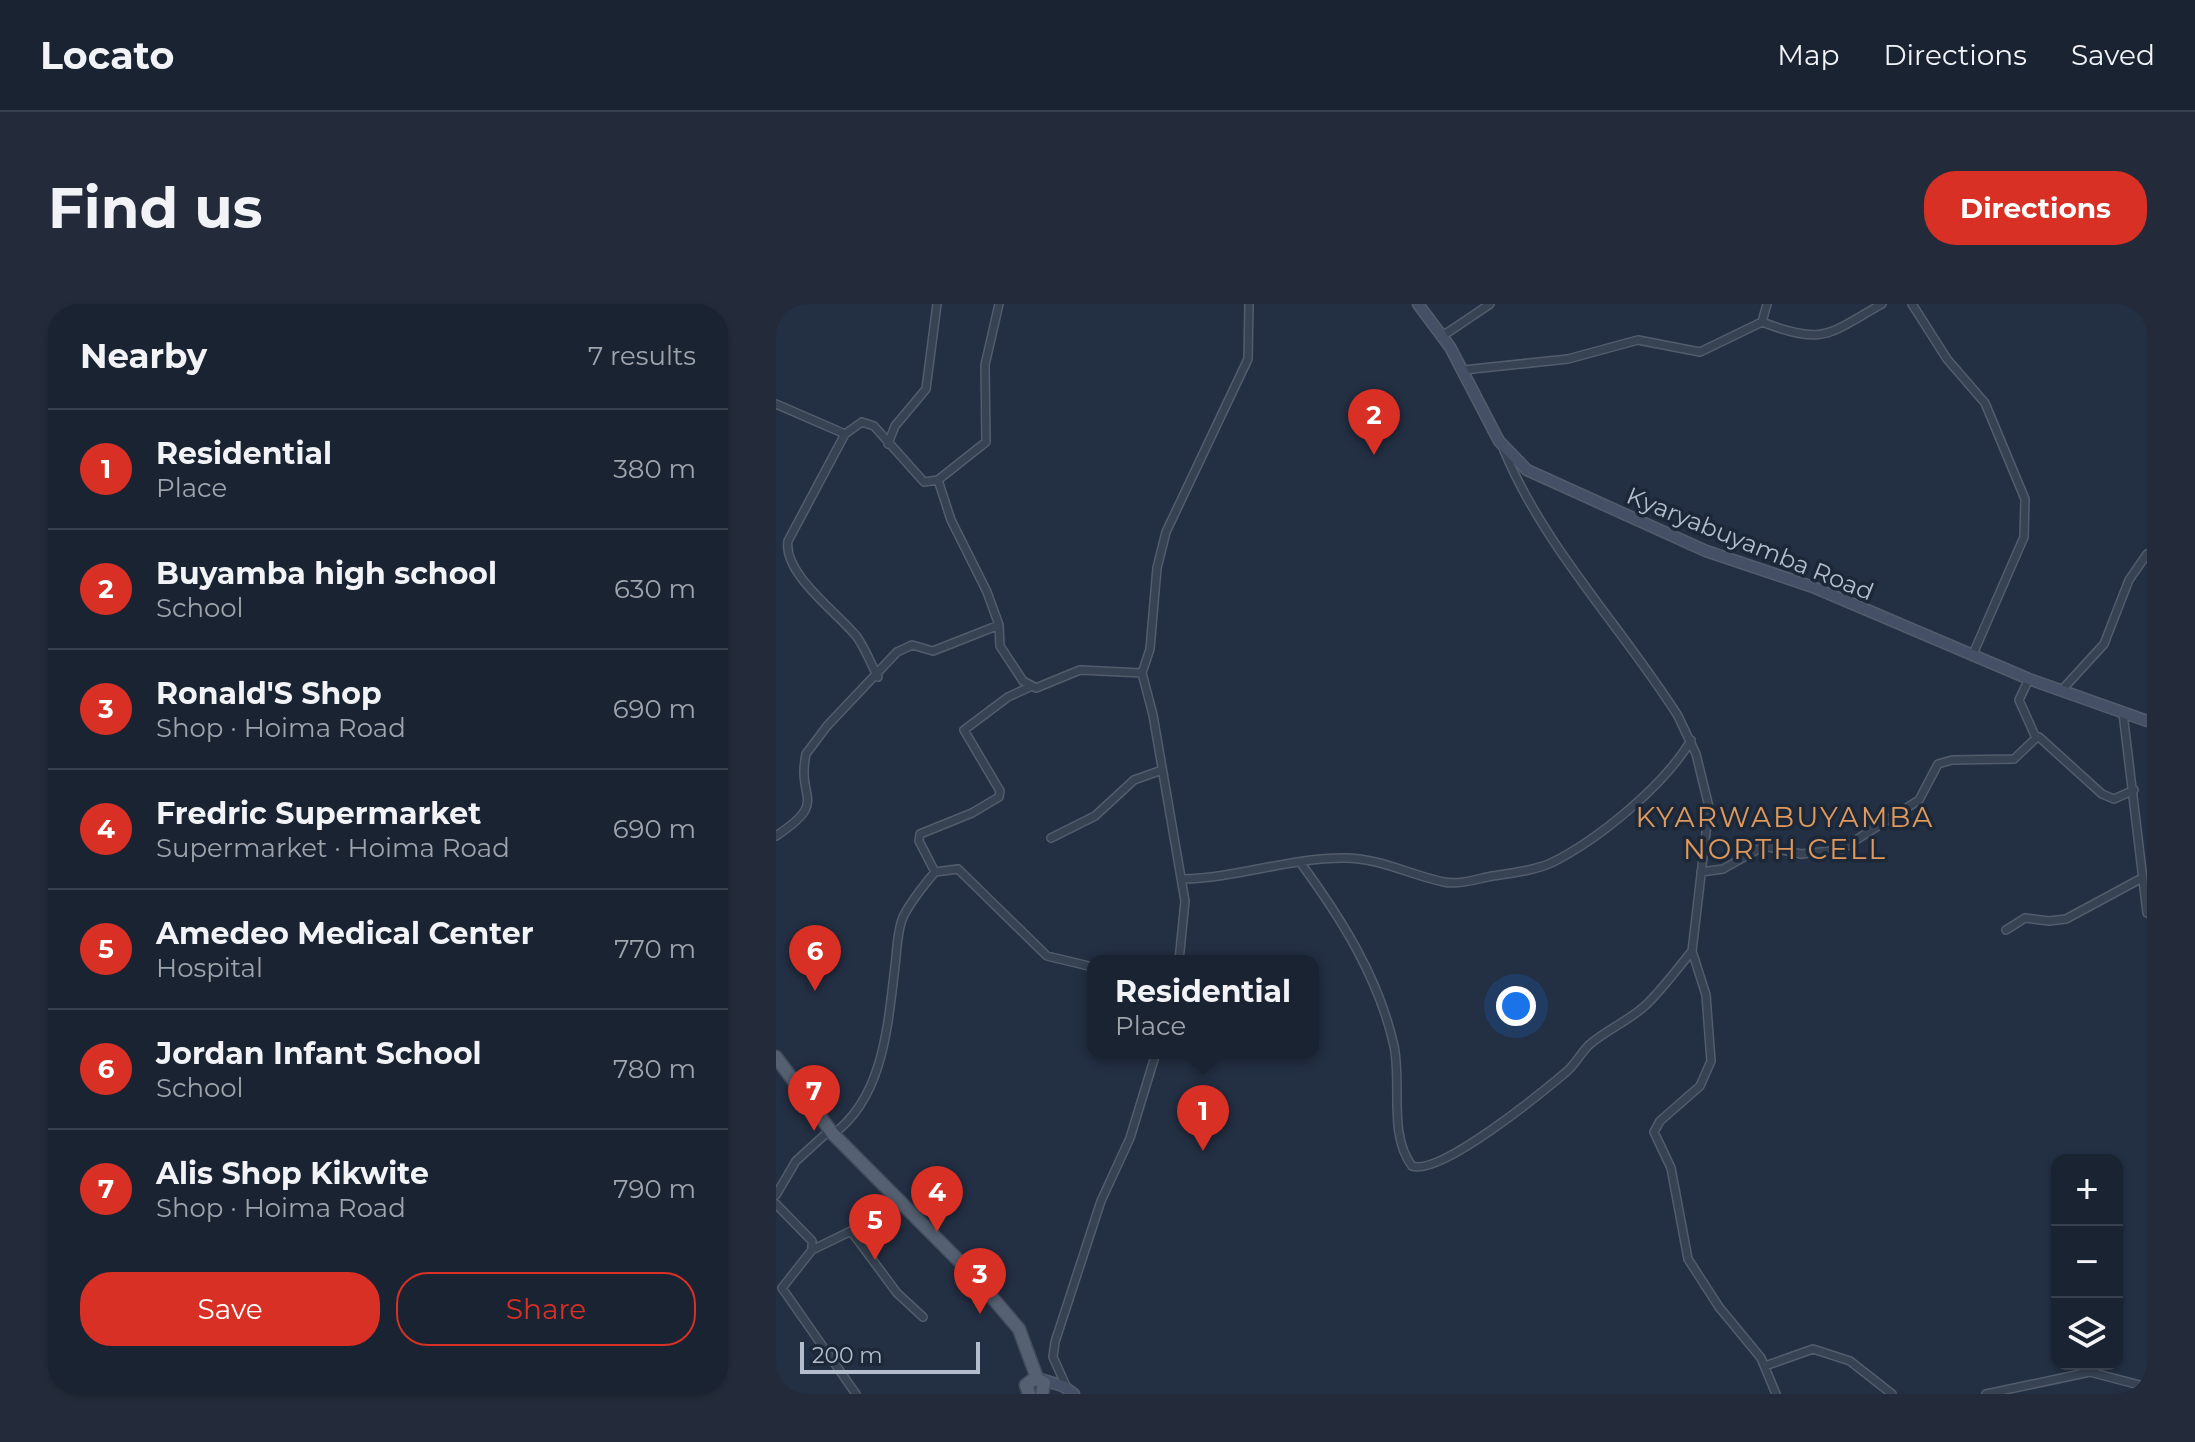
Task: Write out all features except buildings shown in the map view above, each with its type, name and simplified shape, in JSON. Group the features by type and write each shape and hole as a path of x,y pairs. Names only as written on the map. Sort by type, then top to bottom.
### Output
{"main road":[{"path":"776,1057 831,1132 973,1275 1008,1317 1038,1385 1026,1388 1029,1394"}],"street":[{"path":"888,444 895,426 926,389 937,304"},
{"path":"878,677 856,637 832,614 787,551 801,513 845,434 862,422 868,423 918,478 938,480 986,442 985,365 999,304"},
{"path":"1180,955 1186,917 1182,879 1142,673 1150,649 1155,578 1166,532 1248,359 1249,304"},
{"name":"Kyaryabuyamba Road","path":"1418,304 1463,370 1499,441 1519,463 1542,478 1706,551 1813,587 1884,620 2029,679 2147,721"},
{"path":"1441,337 1490,304"},
{"path":"1762,322 1767,304"},
{"path":"1463,370 1568,359 1638,340 1700,352 1762,322 1804,335 1824,336 1882,304"},
{"path":"1912,304 1947,359 1985,403 2025,499 2024,537 1973,654"},
{"path":"776,404 845,434"},
{"path":"1499,441 1514,479 1532,510 1637,654 1691,740 1709,807 1692,951 1706,995 1711,1061 1700,1086 1660,1121 1654,1132 1671,1168 1688,1259 1719,1307 1765,1366 1776,1394"},
{"path":"938,480 951,520 974,561 999,625 1000,646 1012,668 1030,687"},
{"path":"2061,691 2104,644 2129,580 2147,554"},
{"path":"776,836 806,813 809,800 806,754 860,690 878,677 903,648 912,645 933,651 999,625"},
{"path":"935,872 919,841 920,834 999,797 1000,791 964,730 1008,697 1080,670 1142,673"},
{"path":"2029,679 2019,700 2036,738"},
{"path":"2123,713 2147,913"},
{"path":"2036,738 2039,737 2102,794 2114,799 2134,790"},
{"path":"1701,872 1723,869 1764,846 1801,854 1840,850 1919,800 1938,764 2017,759 2036,738"},
{"path":"1182,879 1217,878 1273,864 1345,858 1388,863 1445,882 1459,883 1548,864 1582,844 1672,769 1691,740"},
{"path":"1051,838 1095,816 1134,780 1162,770"},
{"path":"1300,862 1368,968 1395,1050 1403,1151 1412,1166 1419,1168 1433,1165 1470,1144 1566,1073 1590,1044 1633,1017 1651,1000 1692,951"},
{"path":"776,1195 796,1161 831,1132 853,1119 873,1081 890,1015 890,989 902,919 935,872 958,869 1047,956 1087,966"},
{"path":"2006,930 2025,918 2049,921 2066,919 2142,878"},
{"path":"1069,1390 1056,1369 1053,1348 1101,1201 1130,1138 1154,1059"},
{"path":"856,1394 782,1288 812,1250 851,1231 894,1198"},
{"path":"776,1204 812,1241 812,1250"},
{"path":"851,1231 897,1293 923,1317"},
{"path":"1765,1366 1813,1349 1850,1361 1892,1394"},
{"path":"1986,1394 2090,1372 2147,1387"},
{"path":"1038,1385 1069,1390"}],"place":[{"name":"Buyamba high school","path":"1374,455"},
{"name":"Jordan Infant School","path":"815,991"},
{"name":"Alis Shop Kikwite","path":"814,1131"},
{"name":"Residential","path":"1203,1151"},
{"name":"Fredric Supermarket","path":"937,1232"},
{"name":"Amedeo Medical Center","path":"875,1260"},
{"name":"Ronald'S Shop","path":"980,1314"}],"district":[{"name":"KYARWABUYAMBA NORTH CELL","path":"1785,833"}]}
